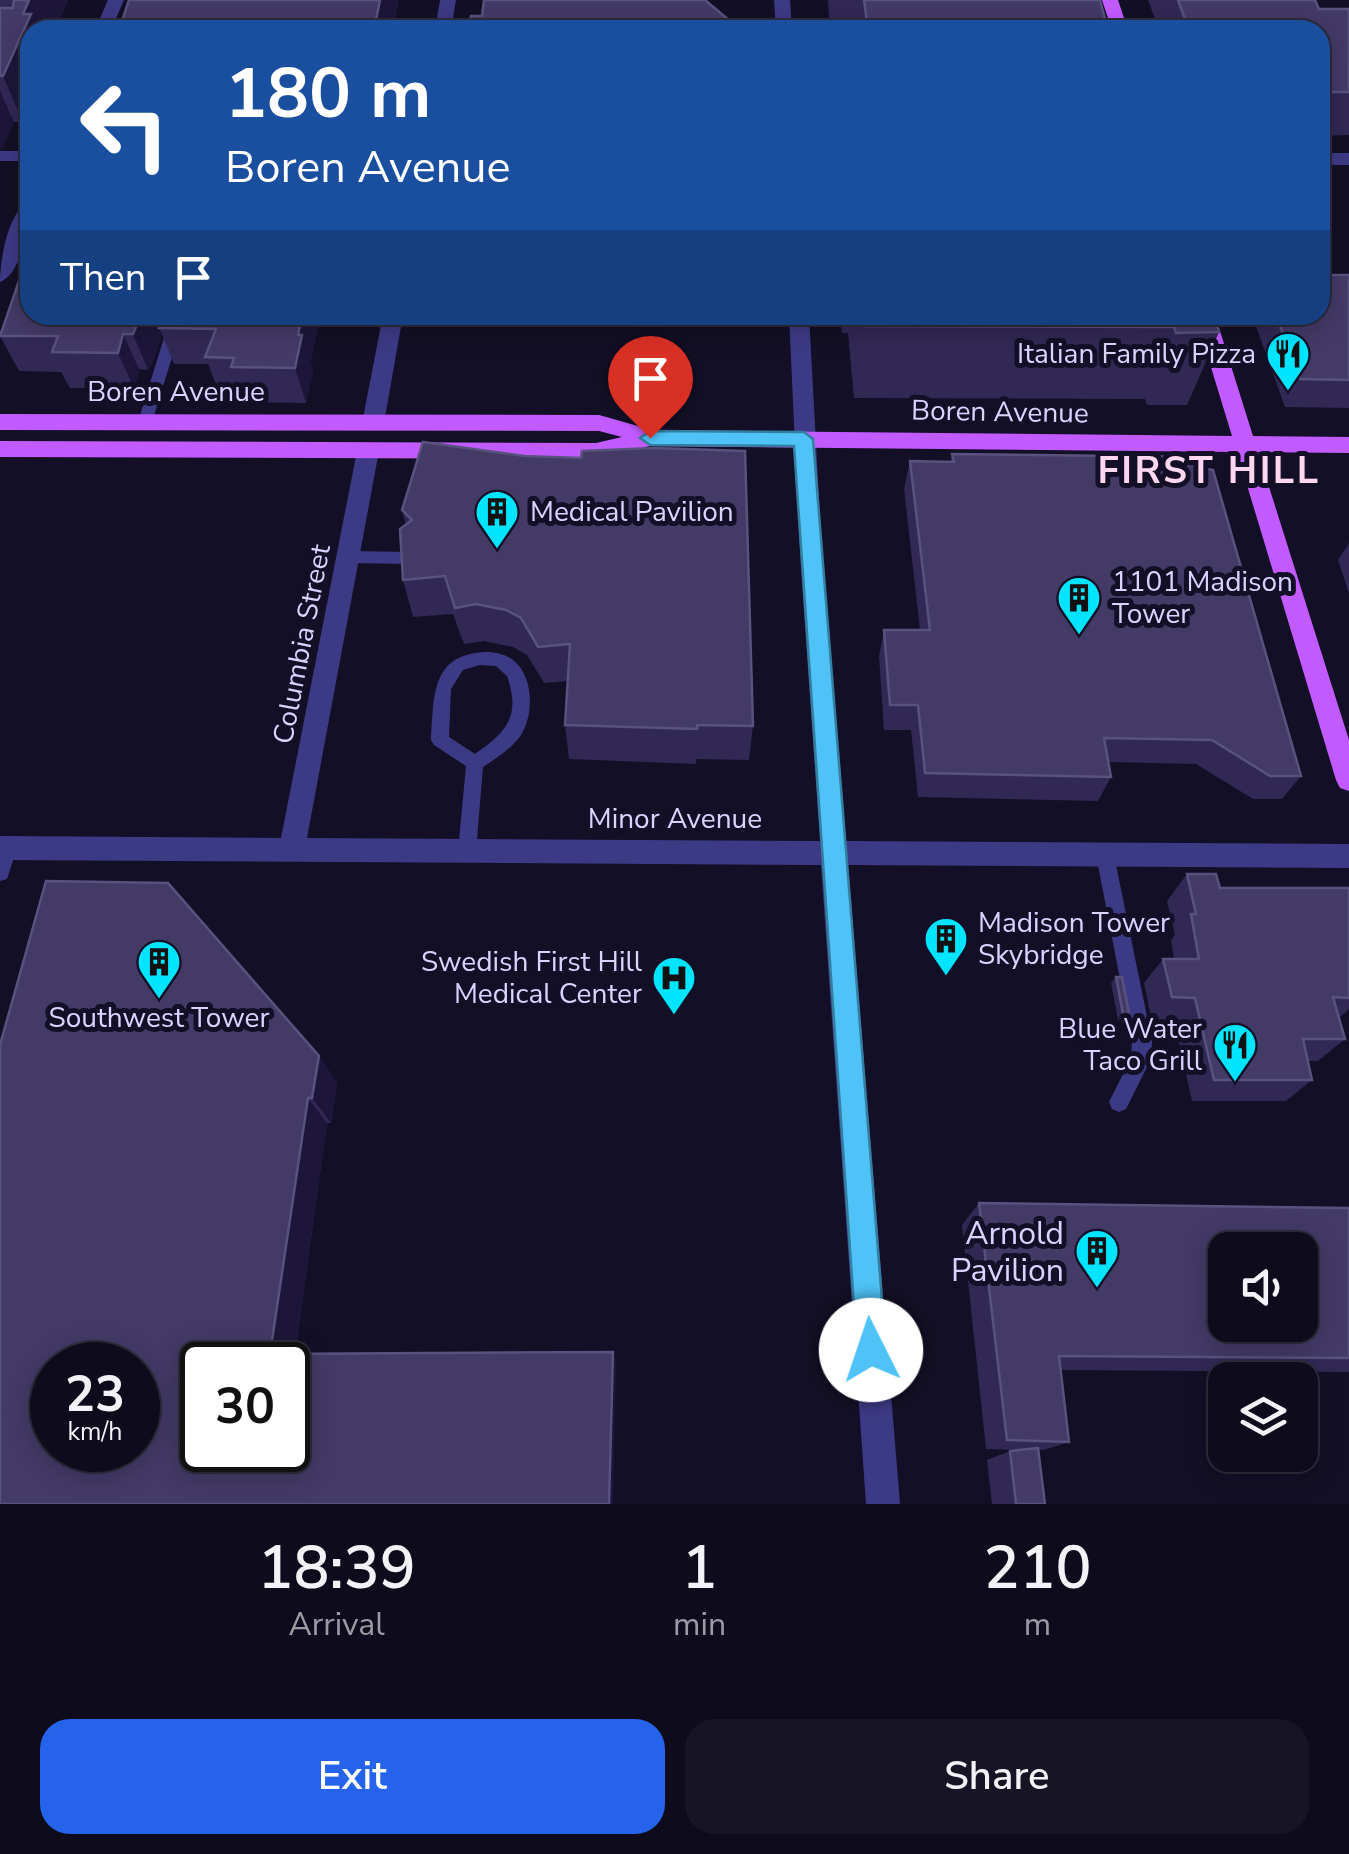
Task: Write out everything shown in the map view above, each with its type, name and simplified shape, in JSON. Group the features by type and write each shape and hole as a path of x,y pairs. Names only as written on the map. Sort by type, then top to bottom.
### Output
{"main road":[{"path":"1210,325 1349,780"},
{"name":"Boren Avenue","path":"0,422 599,424 650,438"},
{"name":"Boren Avenue","path":"0,449 596,451 650,438 1349,445"}],"street":[{"path":"0,276 20,230"},
{"path":"373,423 391,325"},
{"path":"799,325 833,852 884,1504"},
{"name":"Columbia Street","path":"292,848 368,450"},
{"name":"Minor Avenue","path":"3,857 292,848 1349,856"}],"lane":[{"path":"145,422 175,325"},
{"path":"350,557 410,558"},
{"path":"487,657 514,669 520,678 521,716 515,730 500,746 474,763 440,740 443,688 457,666 487,657"},
{"path":"467,850 474,763"},
{"path":"1105,855 1142,1041 1141,1059 1119,1102"}],"path":[{"path":"1049,961 1083,966"}],"building":[{"path":"14,0 29,0 23,14 31,14 28,20 20,20 20,38 0,76 0,8 13,8"},
{"path":"129,0 380,0 376,20 122,20"},
{"path":"484,0 705,0 729,20 470,20 471,16 482,16"},
{"path":"864,0 1100,0 1105,20 867,20"},
{"path":"1178,0 1315,0 1319,9 1349,9 1349,92 1330,92 1330,20 1185,20"},
{"path":"1330,275 1349,275 1349,380 1300,379 1280,325 1330,325"},
{"path":"20,278 20,325 137,325 133,334 123,334 118,353 52,352 58,336 0,336"},
{"path":"300,325 298,335 302,335 295,368 231,367 234,358 205,357 216,329 159,328"},
{"path":"1217,325 1219,332 1176,333 1174,327 865,326"},
{"path":"423,442 524,456 581,458 582,451 745,451 753,726 697,725 697,729 565,725 570,644 538,647 521,618 506,610 476,604 455,608 445,576 403,580 400,529 412,520 402,510"},
{"name":"1101 Madison Tower","path":"952,454 1195,457 1198,468 1213,470 1301,776 1270,776 1212,740 1104,738 1111,777 925,773 918,705 890,705 884,630 930,630 910,461 954,462"},
{"path":"1187,874 1216,874 1220,888 1349,888 1349,998 1333,997 1345,1039 1303,1039 1312,1080 1214,1080 1195,998 1172,997 1163,959 1199,959 1191,914 1196,914"},
{"path":"46,881 168,883 319,1056 312,1098 308,1098 272,1342 180,1342 180,1472 310,1472 310,1354 613,1352 609,1504 0,1504 0,1045"},
{"path":"1116,977 1122,977 1129,1014 1123,1014"},
{"name":"Arnold Pavilion","path":"979,1203 1349,1208 1349,1358 1059,1356 1069,1442 1007,1440"},
{"path":"1038,1448 1045,1504 1016,1504 1010,1451"}],"place":[{"name":"Italian Family Pizza","path":"1288,392"},
{"name":"Medical Pavilion","path":"497,550"},
{"name":"1101 Madison Tower","path":"1079,636"},
{"name":"Madison Tower Skybridge","path":"946,977"},
{"name":"Southwest Tower","path":"159,1000"},
{"name":"Swedish First Hill Medical Center","path":"674,1016"},
{"name":"Blue Water Taco Grill","path":"1235,1083"},
{"name":"Arnold Pavilion","path":"1097,1289"}],"district":[{"name":"FIRST HILL","path":"1209,470"}],"route":[{"path":"650,438 804,439 871,1350"}]}
